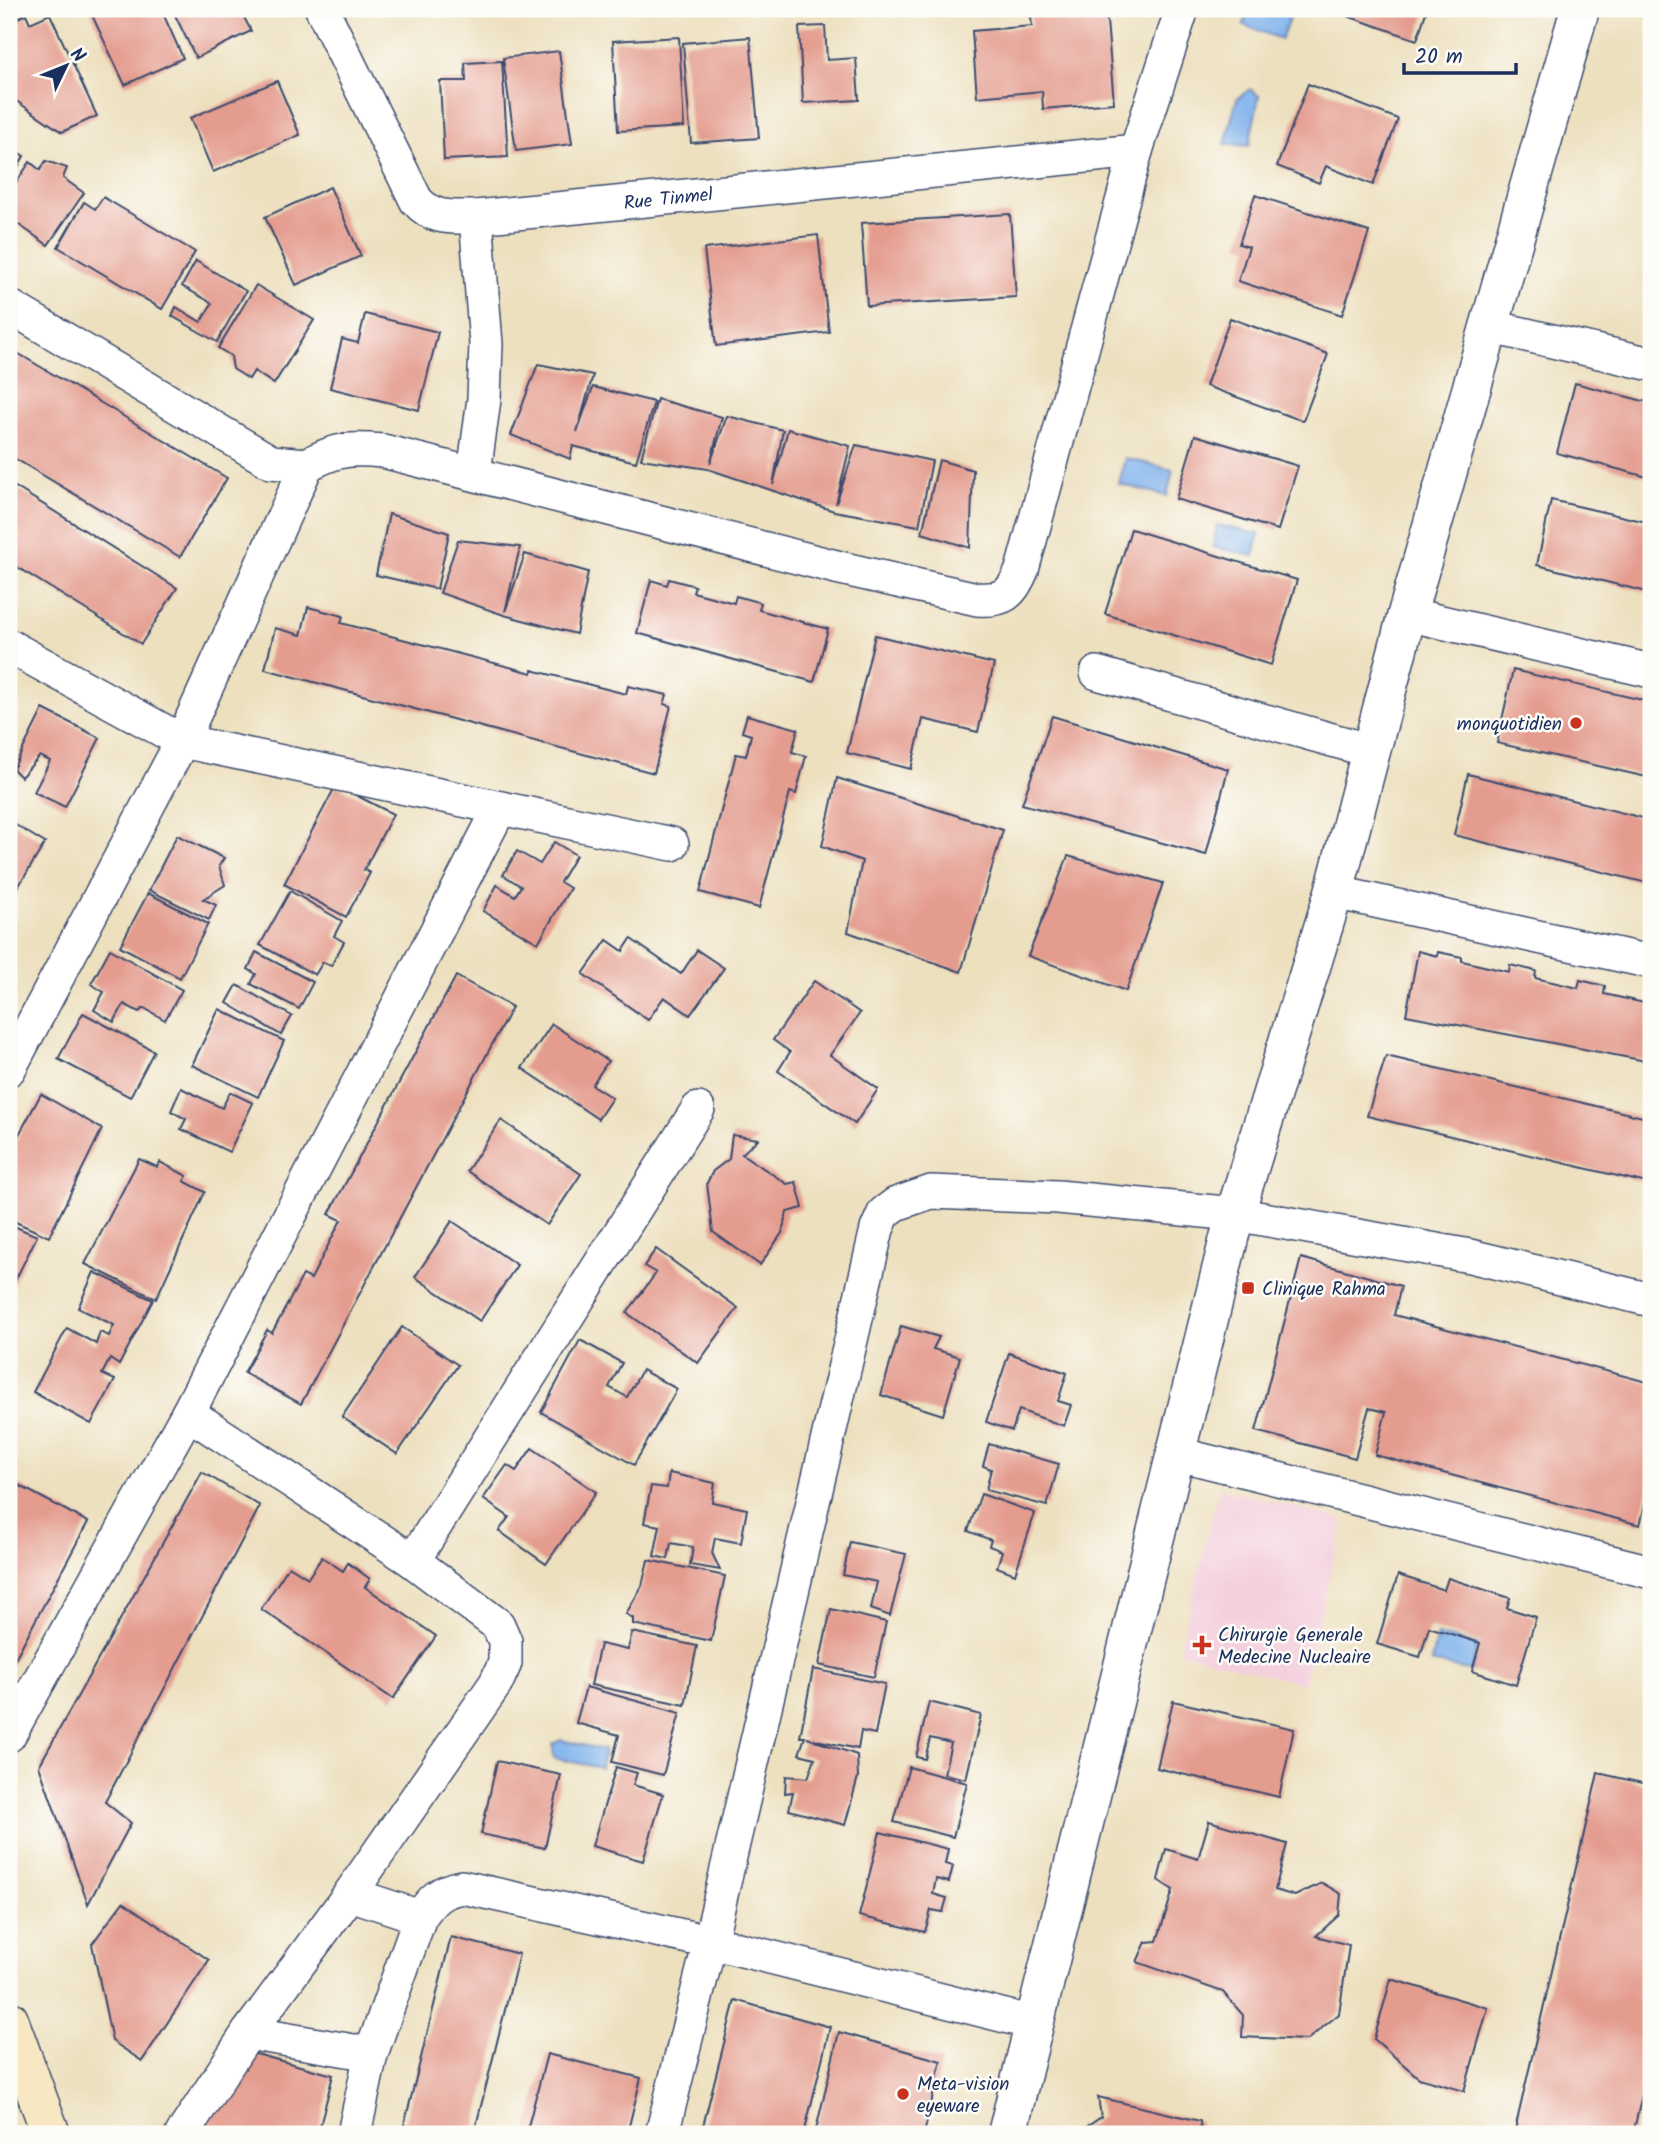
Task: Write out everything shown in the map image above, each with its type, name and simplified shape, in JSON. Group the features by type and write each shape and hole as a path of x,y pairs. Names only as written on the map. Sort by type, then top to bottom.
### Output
{"main road":[{"path":"9,2020 51,2134"}],"street":[{"name":"Rue Tinmel","path":"322,9 416,200 426,211 436,216 476,217 1136,151"},
{"path":"9,306 271,462 307,465 331,452 354,449 383,451 841,568 995,601 1007,594 1022,570 1136,151 1182,9"},
{"path":"1007,2134 1235,1214 1334,892 1407,614 1580,9"},
{"path":"474,473 484,399 486,344 476,217"},
{"path":"1488,327 1651,364"},
{"path":"9,1069 182,741 307,465"},
{"path":"1407,614 1651,671"},
{"path":"9,646 182,741 672,844"},
{"path":"1097,673 1371,751"},
{"path":"9,1735 188,1413 500,808"},
{"path":"1334,892 1651,962"},
{"path":"413,1561 698,1109"},
{"path":"662,2134 710,1942 877,1229 884,1213 896,1204 931,1192 1058,1197 1235,1214 1471,1256 1651,1300"},
{"path":"182,2134 248,2033 350,1894 496,1683 505,1663 505,1641 498,1625 413,1561 188,1413"},
{"path":"1174,1453 1651,1572"},
{"path":"354,2134 371,2054 420,1917 439,1894 463,1887 710,1942 1033,2024"},
{"path":"350,1894 420,1917"},
{"path":"248,2033 371,2054"}],"shaded area":[{"path":"1219,1488 1344,1520 1303,1684 1179,1652"}],"water":[{"path":"1249,9 1293,9 1281,39 1243,25"},
{"path":"1250,89 1259,96 1249,146 1225,144 1237,99"},
{"path":"1125,458 1173,470 1167,496 1119,484"},
{"path":"1217,525 1259,534 1254,556 1213,547"},
{"path":"1437,1635 1477,1645 1472,1671 1431,1662"},
{"path":"561,1740 604,1750 601,1768 554,1758 553,1744"}],"building":[{"path":"89,9 161,9 183,58 125,85"},
{"path":"172,9 240,9 251,31 196,58"},
{"path":"1030,9 1106,9 1114,103 1043,109 1042,91 977,97 972,31 1032,26"},
{"path":"1327,9 1427,9 1417,40"},
{"path":"26,14 30,23 50,14 97,116 62,132 9,96 9,22"},
{"path":"825,26 827,60 856,58 859,100 803,103 799,27"},
{"path":"679,37 684,127 618,131 613,41"},
{"path":"750,37 759,138 691,143 683,43"},
{"path":"559,51 572,144 516,151 503,58"},
{"path":"502,61 508,157 444,160 440,81 466,81 465,63"},
{"path":"277,81 300,135 213,172 190,118"},
{"path":"1308,84 1398,119 1373,185 1326,166 1319,183 1277,166"},
{"path":"9,147 24,156 9,182"},
{"path":"46,161 67,168 63,178 84,193 48,245 9,218 9,193 30,162 40,170"},
{"path":"330,187 361,256 296,285 265,217"},
{"path":"1255,195 1369,232 1342,315 1238,281 1249,247 1239,244"},
{"path":"103,197 195,252 162,309 58,247 84,202 95,209"},
{"path":"1010,214 1016,297 867,306 861,223"},
{"path":"818,235 829,332 716,346 704,249"},
{"path":"196,261 246,291 217,342 172,316 176,307 201,322 212,303 182,286"},
{"path":"256,285 314,320 274,384 254,371 249,379 233,369 231,356 218,348"},
{"path":"365,314 438,332 419,410 330,388 342,339 358,343"},
{"path":"1230,318 1328,354 1303,421 1206,386"},
{"path":"9,348 227,478 180,557 9,455"},
{"path":"538,364 593,375 577,432 593,387 654,402 636,462 573,446 570,459 511,435"},
{"path":"1575,383 1651,403 1651,478 1557,453"},
{"path":"657,399 722,417 710,464 727,416 783,430 773,485 788,429 850,446 836,504 856,445 932,461 919,526 834,511 708,469 641,459"},
{"path":"1195,435 1298,466 1278,530 1176,499"},
{"path":"939,460 973,470 970,548 922,533"},
{"path":"9,483 177,588 141,644 9,562"},
{"path":"1551,500 1651,523 1651,593 1537,565"},
{"path":"389,514 449,533 437,589 376,575"},
{"path":"1131,529 1297,580 1271,665 1105,614"},
{"path":"458,540 520,547 505,612 525,554 588,572 576,634 504,615 440,593"},
{"path":"669,579 695,586 693,592 734,603 736,596 761,603 759,610 828,629 814,682 637,633 651,580 667,585"},
{"path":"308,607 343,616 341,623 532,673 532,670 626,694 628,686 667,695 664,704 671,706 654,773 265,669 275,628 301,635"},
{"path":"875,635 994,664 978,732 923,719 911,769 847,753"},
{"name":"monquotidien","path":"1513,670 1651,702 1651,778 1497,743"},
{"path":"43,709 100,738 65,807 34,792 50,761 40,756 21,777 13,769"},
{"path":"747,715 798,729 792,752 806,756 796,794 790,792 759,908 700,892 736,754 746,756 751,735 742,732"},
{"path":"1052,716 1228,769 1206,855 1022,804"},
{"path":"1468,774 1651,820 1651,884 1454,835"},
{"path":"837,778 1003,830 961,972 848,932 862,861 822,846"},
{"path":"336,785 393,814 364,870 370,873 346,917 284,884"},
{"path":"9,821 45,843 9,902"},
{"path":"177,835 224,858 219,866 225,885 203,899 216,905 209,920 149,890"},
{"path":"554,842 576,855 560,882 570,888 538,943 483,911 497,885 515,896 521,886 503,875 517,851 540,864"},
{"path":"1068,856 1163,883 1126,991 1028,956"},
{"path":"290,891 342,921 334,936 344,942 331,966 323,962 315,975 260,945"},
{"path":"148,893 208,924 180,978 120,946"},
{"path":"631,939 681,974 697,950 724,968 690,1015 664,997 648,1020 583,974 607,940 623,951"},
{"path":"110,949 182,990 165,1020 144,1008 139,1012 124,1004 114,1022 94,1010 104,992 91,984"},
{"path":"1418,951 1437,956 1438,952 1462,957 1462,961 1509,972 1510,965 1536,971 1535,978 1578,988 1580,980 1605,986 1604,994 1649,1004 1651,999 1651,1062 1406,1015"},
{"path":"256,952 313,982 299,1009 251,984 256,974 248,969"},
{"path":"456,976 512,1007 301,1404 244,1373 267,1330 272,1333 303,1275 311,1279 341,1220 329,1214"},
{"path":"814,981 860,1013 830,1055 878,1089 855,1124 778,1071 790,1052 773,1040"},
{"path":"237,985 292,1016 281,1035 227,1003"},
{"path":"219,1009 284,1041 258,1097 192,1065"},
{"path":"83,1013 154,1051 130,1097 58,1059"},
{"path":"552,1024 608,1061 592,1085 612,1098 598,1119 522,1068"},
{"path":"1386,1056 1651,1119 1651,1184 1367,1116"},
{"path":"181,1088 222,1108 230,1092 253,1103 229,1152 181,1129 186,1119 171,1111"},
{"path":"41,1094 102,1129 49,1237 9,1219 9,1153"},
{"path":"501,1120 581,1174 547,1225 467,1171"},
{"path":"732,1135 758,1139 742,1154 787,1184 796,1182 803,1208 787,1212 782,1233 760,1265 713,1232 707,1183 713,1171 729,1159"},
{"path":"139,1159 157,1167 160,1162 187,1176 184,1181 205,1192 156,1299 85,1264"},
{"path":"452,1221 517,1265 480,1321 415,1277"},
{"path":"9,1224 37,1236 9,1293"},
{"path":"656,1249 738,1308 698,1363 627,1313 656,1273 644,1266"},
{"path":"1301,1258 1401,1286 1394,1315 1651,1383 1651,1480 1640,1525 1375,1455 1386,1412 1369,1408 1355,1458 1256,1431"},
{"path":"94,1272 153,1300 119,1365 110,1359 102,1374 115,1380 91,1424 33,1392 67,1328 96,1344 100,1332 109,1336 114,1325 78,1308"},
{"path":"901,1326 939,1337 933,1349 960,1357 943,1415 881,1395"},
{"path":"402,1327 458,1365 397,1454 342,1417"},
{"path":"580,1340 622,1363 609,1387 627,1397 642,1370 677,1389 634,1465 541,1412"},
{"path":"1009,1353 1067,1373 1058,1401 1071,1405 1064,1426 1019,1410 1012,1431 986,1422"},
{"path":"989,1444 1059,1464 1047,1506 986,1490 991,1469 983,1466"},
{"path":"532,1448 596,1492 546,1564 499,1531 509,1517 483,1499 507,1465 516,1471"},
{"path":"202,1472 260,1506 105,1802 131,1823 88,1904 39,1766"},
{"path":"669,1473 715,1483 712,1502 747,1509 741,1543 715,1538 712,1553 720,1570 690,1565 693,1547 671,1543 668,1559 654,1556 660,1526 644,1523 651,1486 667,1488"},
{"path":"9,1480 88,1522 9,1670"},
{"path":"981,1494 1035,1513 1015,1574 997,1567 1002,1551 989,1546 991,1540 968,1531"},
{"path":"850,1542 906,1554 890,1616 871,1609 877,1582 843,1575"},
{"path":"322,1557 343,1571 348,1563 370,1579 365,1587 436,1636 393,1699 261,1609 289,1566 308,1578"},
{"path":"648,1560 725,1576 711,1641 633,1624 633,1618 626,1614 642,1586"},
{"path":"1398,1575 1444,1590 1448,1578 1510,1598 1507,1608 1536,1617 1516,1685 1472,1671 1480,1643 1429,1627 1420,1657 1377,1644"},
{"path":"831,1609 886,1622 874,1677 819,1665"},
{"path":"632,1632 697,1646 685,1705 591,1685 600,1644 628,1650"},
{"path":"813,1669 885,1684 875,1734 861,1731 858,1749 807,1738 857,1755 858,1777 845,1825 789,1810 793,1792 785,1793 786,1776 808,1778 815,1758 799,1754 805,1737 800,1737"},
{"path":"586,1687 680,1713 663,1775 612,1762 619,1735 576,1723"},
{"path":"1173,1701 1294,1729 1279,1797 1157,1768"},
{"path":"929,1702 981,1715 966,1779 944,1774 951,1743 930,1738 925,1759 916,1757"},
{"path":"497,1761 561,1775 545,1848 481,1834"},
{"path":"616,1767 637,1773 633,1785 663,1794 643,1861 592,1846"},
{"path":"909,1767 967,1783 953,1837 894,1822"},
{"path":"1598,1773 1651,1785 1651,2056 1633,2134 1514,2134"},
{"path":"1209,1821 1287,1844 1275,1890 1295,1896 1322,1883 1341,1894 1339,1915 1316,1936 1349,1945 1339,2014 1307,2040 1242,2037 1243,2015 1223,1992 1137,1962 1146,1942 1157,1941 1173,1890 1158,1880 1166,1849 1198,1859"},
{"path":"880,1832 948,1849 945,1864 953,1866 949,1882 936,1879 933,1894 947,1898 943,1912 931,1910 925,1932 859,1916"},
{"path":"123,1902 209,1960 142,2061 112,2041 92,1944"},
{"path":"451,1937 519,1954 474,2134 402,2134"},
{"path":"1391,1979 1488,2008 1464,2091 1419,2078 1374,2039"},
{"path":"735,2000 830,2027 804,2134 701,2134"},
{"path":"839,2032 941,2061 924,2134 815,2134"},
{"path":"252,2053 333,2075 318,2134 200,2134"},
{"path":"547,2054 641,2078 627,2134 526,2134"},
{"path":"1098,2097 1200,2121 1201,2134 1066,2134 1085,2128 1101,2117"}],"place":[{"name":"monquotidien","path":"1576,723"},
{"name":"Clinique Rahma","path":"1248,1288"},
{"name":"Chirurgie Generale Medecine Nucleaire","path":"1202,1645"},
{"name":"Meta-vision eyeware","path":"903,2094"}]}
